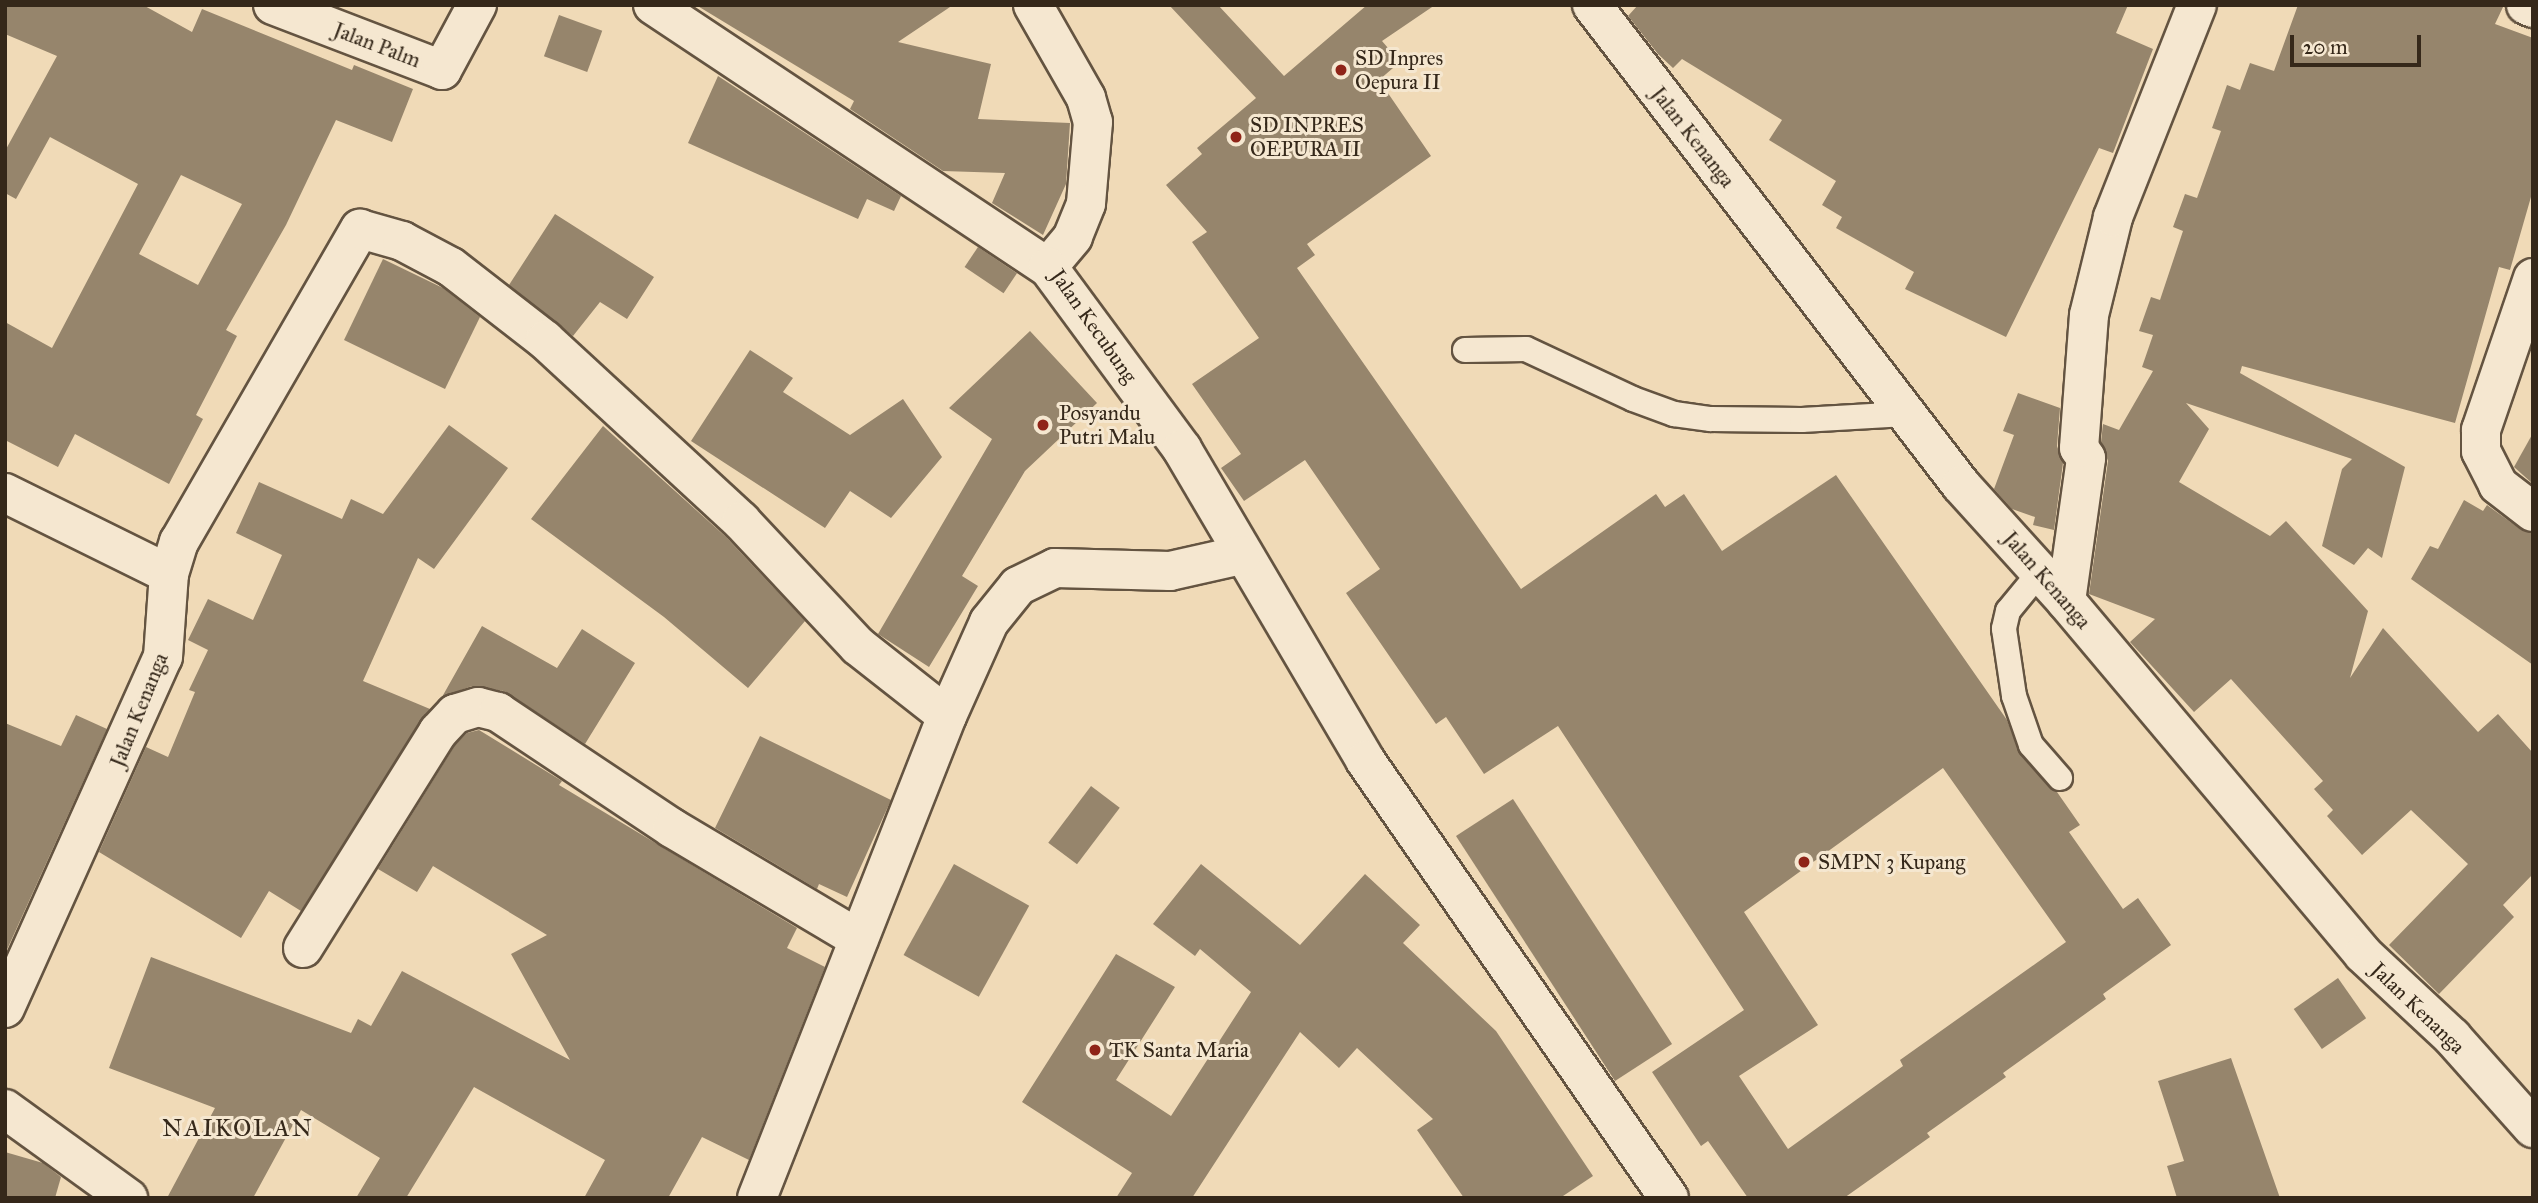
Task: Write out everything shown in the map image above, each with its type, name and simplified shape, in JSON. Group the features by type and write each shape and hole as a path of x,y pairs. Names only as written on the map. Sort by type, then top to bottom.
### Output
{"street":[{"name":"Jalan Palm","path":"273,5 442,70 477,5"},
{"path":"653,5 1048,267"},
{"name":"Jalan Kecubung","path":"1033,5 1086,97 1093,134 1086,204 1073,237 1048,267 1182,449 1241,555 1365,760 1669,1198"},
{"path":"2066,601 2086,458 2079,448 2089,315 2113,217 2197,5"},
{"path":"2526,5 2533,8"},
{"name":"Jalan Kenanga","path":"1601,9 1961,485 2066,601 2363,954 2452,1037 2533,1128"},
{"name":"Jalan Kenanga","path":"5,1008 163,657 169,574 179,542 214,477 360,229 402,241 435,257 545,340 741,521 858,646 947,716"},
{"path":"2533,278 2481,429 2481,451 2487,472 2498,485 2533,512"},
{"path":"5,493 169,574"},
{"path":"757,1198 947,716 989,622 1018,586 1055,568 1170,571 1241,555"},
{"path":"303,948 438,732 455,714 478,707 498,712 672,828 859,939"},
{"path":"5,1109 128,1198"}],"lane":[{"path":"1465,350 1526,349 1633,399 1698,417 1802,421 1906,414"},
{"path":"2040,572 2007,611 2004,629 2014,696 2031,745 2060,778"}],"building":[{"path":"5,5 143,5 192,32 202,9 352,70 354,65 413,89 392,142 336,120 286,225 226,330 237,336 196,415 203,419 169,484 75,434 58,467 5,440 5,322 52,348 138,184 50,137 16,199 5,193 5,151 57,56 5,34","holes":["181,175 242,204 198,285 139,254"]},
{"path":"696,5 953,5 898,42 991,64 978,119 1070,123 1066,184 1043,235 992,203 1005,173 943,171 850,109 854,101"},
{"path":"1169,5 1218,5 1284,76 1367,5 1435,5 1382,41 1400,62 1379,80 1431,156 1307,244 1315,255 1297,268 1521,589 1656,494 1665,507 1684,494 1722,551 1836,475 2007,720 2020,754 2057,792 2080,825 2069,832 2123,909 2138,898 2171,945 2103,994 2106,999 2003,1073 2006,1077 1927,1133 1930,1137 1844,1198 1748,1198 1708,1141 1701,1146 1652,1072 1744,1010 1558,726 1484,774 1446,717 1436,724 1346,593 1380,569 1305,460 1244,501 1221,468 1241,454 1192,384 1259,338 1192,242 1207,232 1166,185 1202,154 1197,148 1256,98","holes":["1943,768 2066,942 1900,1060 1903,1066 1788,1149 1739,1076 1818,1025 1744,912"]},
{"path":"1638,5 2128,5 2116,33 2153,49 2113,153 2099,148 2006,337 1905,289 1914,272 1836,228 1842,217 1822,205 1836,181 1769,140 1782,120 1682,59 1673,68 1658,54 1628,16"},
{"path":"2298,5 2504,5 2495,24 2533,38 2533,190 2510,270 2499,267 2455,423 2242,366 2240,373 2405,467 2382,558 2368,548 2354,565 2322,546 2342,469 2352,459 2186,403 2209,429 2179,482 2270,536 2286,521 2368,611 2350,678 2383,628 2478,732 2498,714 2533,753 2533,874 2503,905 2514,917 2439,994 2389,945 2468,864 2411,810 2362,855 2327,816 2333,810 2314,789 2323,781 2231,679 2194,712 2130,642 2155,619 2089,594 2108,461 2101,442 2103,424 2119,430 2153,371 2142,367 2153,335 2139,331 2151,297 2160,300 2183,231 2173,227 2185,194 2197,198 2221,131 2212,128 2227,85 2240,90 2250,63 2274,71"},
{"path":"559,15 602,31 587,72 544,56"},
{"path":"718,76 901,196 894,211 867,199 858,219 688,143"},
{"path":"555,214 654,277 627,319 600,302 573,336 509,285"},
{"path":"978,247 1017,273 1004,293 965,267"},
{"path":"383,259 443,288 480,317 445,389 344,340"},
{"path":"1030,331 1097,403 1025,471 962,576 978,586 929,667 878,634 992,439 949,408"},
{"path":"750,350 793,378 783,392 850,435 903,399 942,457 891,518 850,491 825,528 691,441"},
{"path":"2018,393 2060,408 2057,446 2063,463 2054,530 2033,525 2035,517 2012,509 1994,489 2014,435 2003,431"},
{"path":"449,425 508,468 434,569 418,558 363,681 430,709 301,911 269,891 241,938 99,852 146,747 168,757 195,692 189,690 208,650 188,640 208,599 253,620 282,555 236,533 259,482 342,519 351,499 383,514"},
{"path":"603,426 726,537 805,621 748,688 664,617 531,519"},
{"path":"2533,433 2533,484 2514,467"},
{"path":"2464,500 2483,511 2487,505 2520,529 2533,533 2533,665 2411,579 2430,546 2438,549"},
{"path":"482,626 557,668 582,629 635,663 585,744 504,691 472,686 442,697"},
{"path":"76,715 107,729 5,954 5,723 61,746"},
{"path":"479,730 562,781 559,785 797,928 787,948 825,967 749,1160 702,1137 668,1198 584,1198 605,1160 474,1087 406,1198 356,1198 380,1158 301,1110 253,1198 167,1198 215,1108 109,1068 151,957 351,1033 358,1019 371,1026 402,971 570,1060 511,954 547,935 433,866 417,892 378,869 455,745 467,733"},
{"path":"760,736 891,800 847,897 819,884 817,889 715,828"},
{"path":"1091,786 1120,808 1077,864 1048,843"},
{"path":"1513,799 1672,1044 1615,1081 1456,836"},
{"path":"954,864 1029,906 979,997 904,955"},
{"path":"1201,864 1300,945 1365,874 1420,925 1403,943 1496,1031 1593,1176 1560,1198 1464,1198 1417,1130 1433,1119 1357,1048 1339,1068 1300,1032 1192,1198 1116,1198 1132,1173 1022,1102 1116,954 1175,987 1116,1080 1171,1116 1251,992 1200,949 1195,956 1153,924"},
{"path":"2338,978 2366,1018 2322,1049 2294,1009"},
{"path":"2231,1058 2280,1198 2177,1198 2167,1166 2184,1161 2158,1081"},
{"path":"5,1152 43,1163 61,1177 55,1198 5,1198"}],"place":[{"name":"SD Inpres Oepura II","path":"1341,70"},
{"name":"SD INPRES OEPURA II","path":"1236,137"},
{"name":"Posyandu Putri Malu","path":"1043,425"},
{"name":"SMPN 3 Kupang","path":"1804,862"},
{"name":"TK Santa Maria","path":"1095,1050"}],"district":[{"name":"NAIKOLAN","path":"238,1129"}]}
